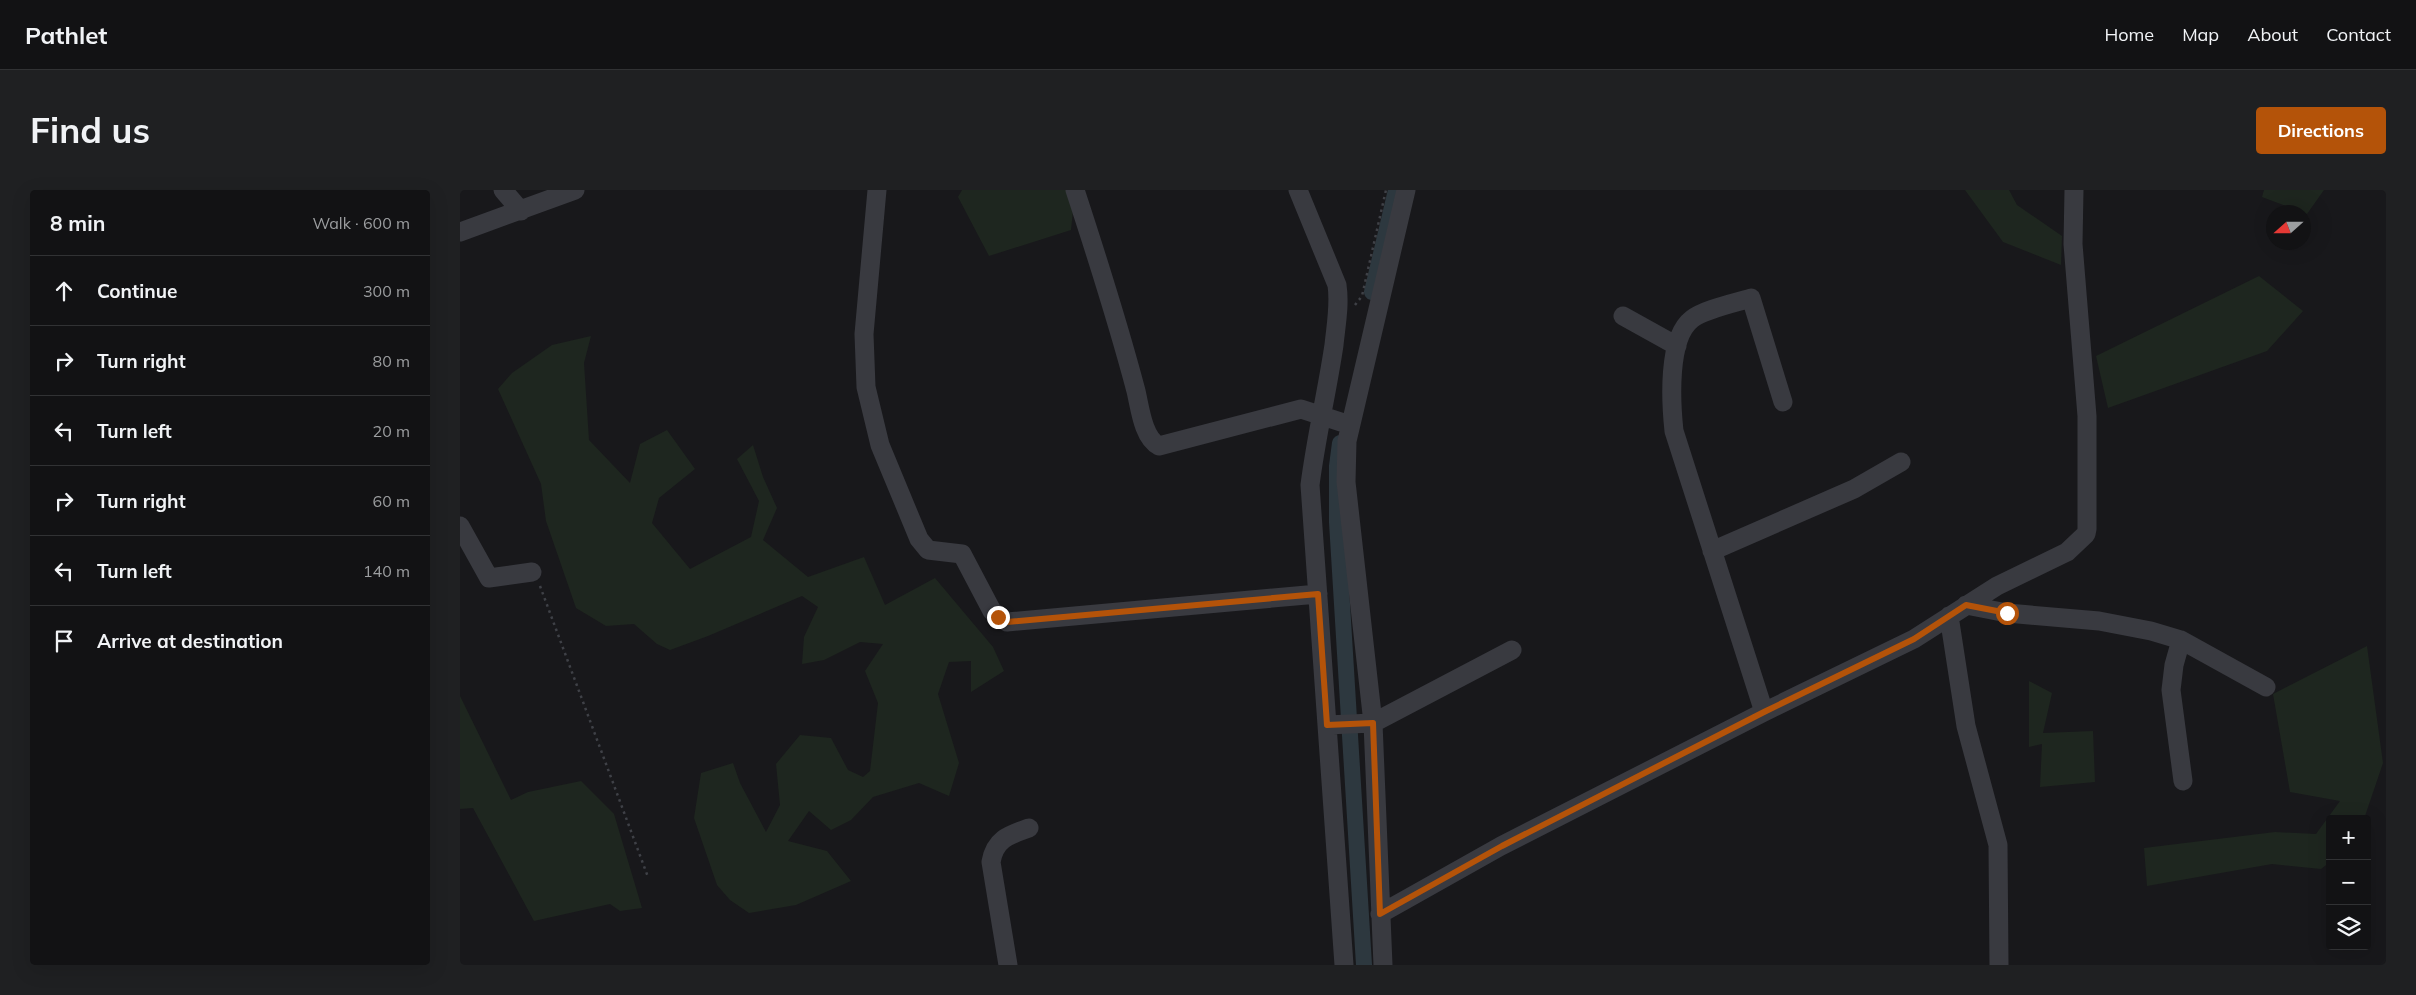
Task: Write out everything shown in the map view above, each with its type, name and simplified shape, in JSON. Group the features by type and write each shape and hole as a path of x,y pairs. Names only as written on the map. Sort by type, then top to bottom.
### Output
{"street":[{"path":"503,190 521,211"},
{"path":"460,232 575,190"},
{"path":"877,190 864,334 866,387 880,445 919,539 928,550 962,554 992,611 998,617 1007,622 1318,594"},
{"path":"1075,190 1112,300 1144,422 1154,443 1160,446 1301,409 1350,425"},
{"path":"1298,190 1337,284 1339,298 1330,376 1321,415 1310,485 1344,965"},
{"path":"1384,965 1380,914 1373,723 1346,482 1350,425 1406,190"},
{"path":"1380,914 1502,846 1764,712 1914,639 1997,586 2068,552 2086,534 2087,416 2073,244 2074,190"},
{"path":"1764,712 1674,431 1671,408 1674,356 1690,320 1751,298 1783,402"},
{"path":"1623,316 1677,346"},
{"path":"1712,551 1854,489 1901,462"},
{"path":"460,526 489,578 532,572"},
{"path":"1966,605 2007,613 2099,621 2151,631 2181,640 2266,687"},
{"path":"1950,616 1966,726 1998,845 1999,965"},
{"path":"2181,640 2174,665 2171,690 2183,781"},
{"path":"1327,725 1373,723 1512,650"},
{"path":"1008,965 991,862 992,853 1000,841 1029,828"}],"path":[{"path":"1351,310 1362,296 1386,190"},
{"path":"532,572 594,729 648,877"}],"shaded area":[{"path":"962,190 1066,190 1073,211 1071,230 989,256 958,197"},
{"path":"1965,190 2009,190 2017,205 2062,236 2061,265 2003,242"},
{"path":"2264,190 2324,190 2311,208 2311,205 2283,205 2262,197"},
{"path":"2259,276 2303,311 2267,351 2108,408 2096,356"},
{"path":"591,336 584,363 589,440 630,483 640,444 667,430 695,469 659,498 652,523 690,569 751,537 759,501 737,459 753,445 763,477 777,508 763,540 808,577 864,557 885,605 935,578 993,647 1004,671 971,692 971,661 949,662 938,694 959,763 949,796 919,783 873,797 851,820 831,830 809,811 788,841 827,851 851,881 796,905 749,913 730,900 717,885 694,818 701,773 733,763 740,783 766,832 780,805 776,764 800,735 831,738 848,770 863,777 870,771 878,703 865,671 883,644 860,642 824,660 802,664 804,637 818,607 802,596 670,650 657,644 634,624 606,626 576,608 546,521 541,484 498,389 512,373 552,345"},
{"path":"2367,646 2383,763 2365,815 2330,815 2340,801 2290,792 2273,694"},
{"path":"2029,681 2052,693 2043,733 2093,731 2095,782 2040,787 2042,744 2029,747"},
{"path":"460,696 511,800 528,792 581,781 614,814 642,908 620,911 610,904 534,921 473,808 460,809"},
{"path":"2326,820 2326,865 2321,869 2272,864 2147,886 2144,848 2275,832 2316,834"}],"waterway":[{"path":"1372,292 1396,190"},
{"path":"1340,443 1337,466 1337,522 1364,965"}],"route":[{"path":"998,617 1007,622 1318,594 1327,725 1373,723 1380,914 1502,846 1764,712 1914,639 1966,605 2007,613"}]}
